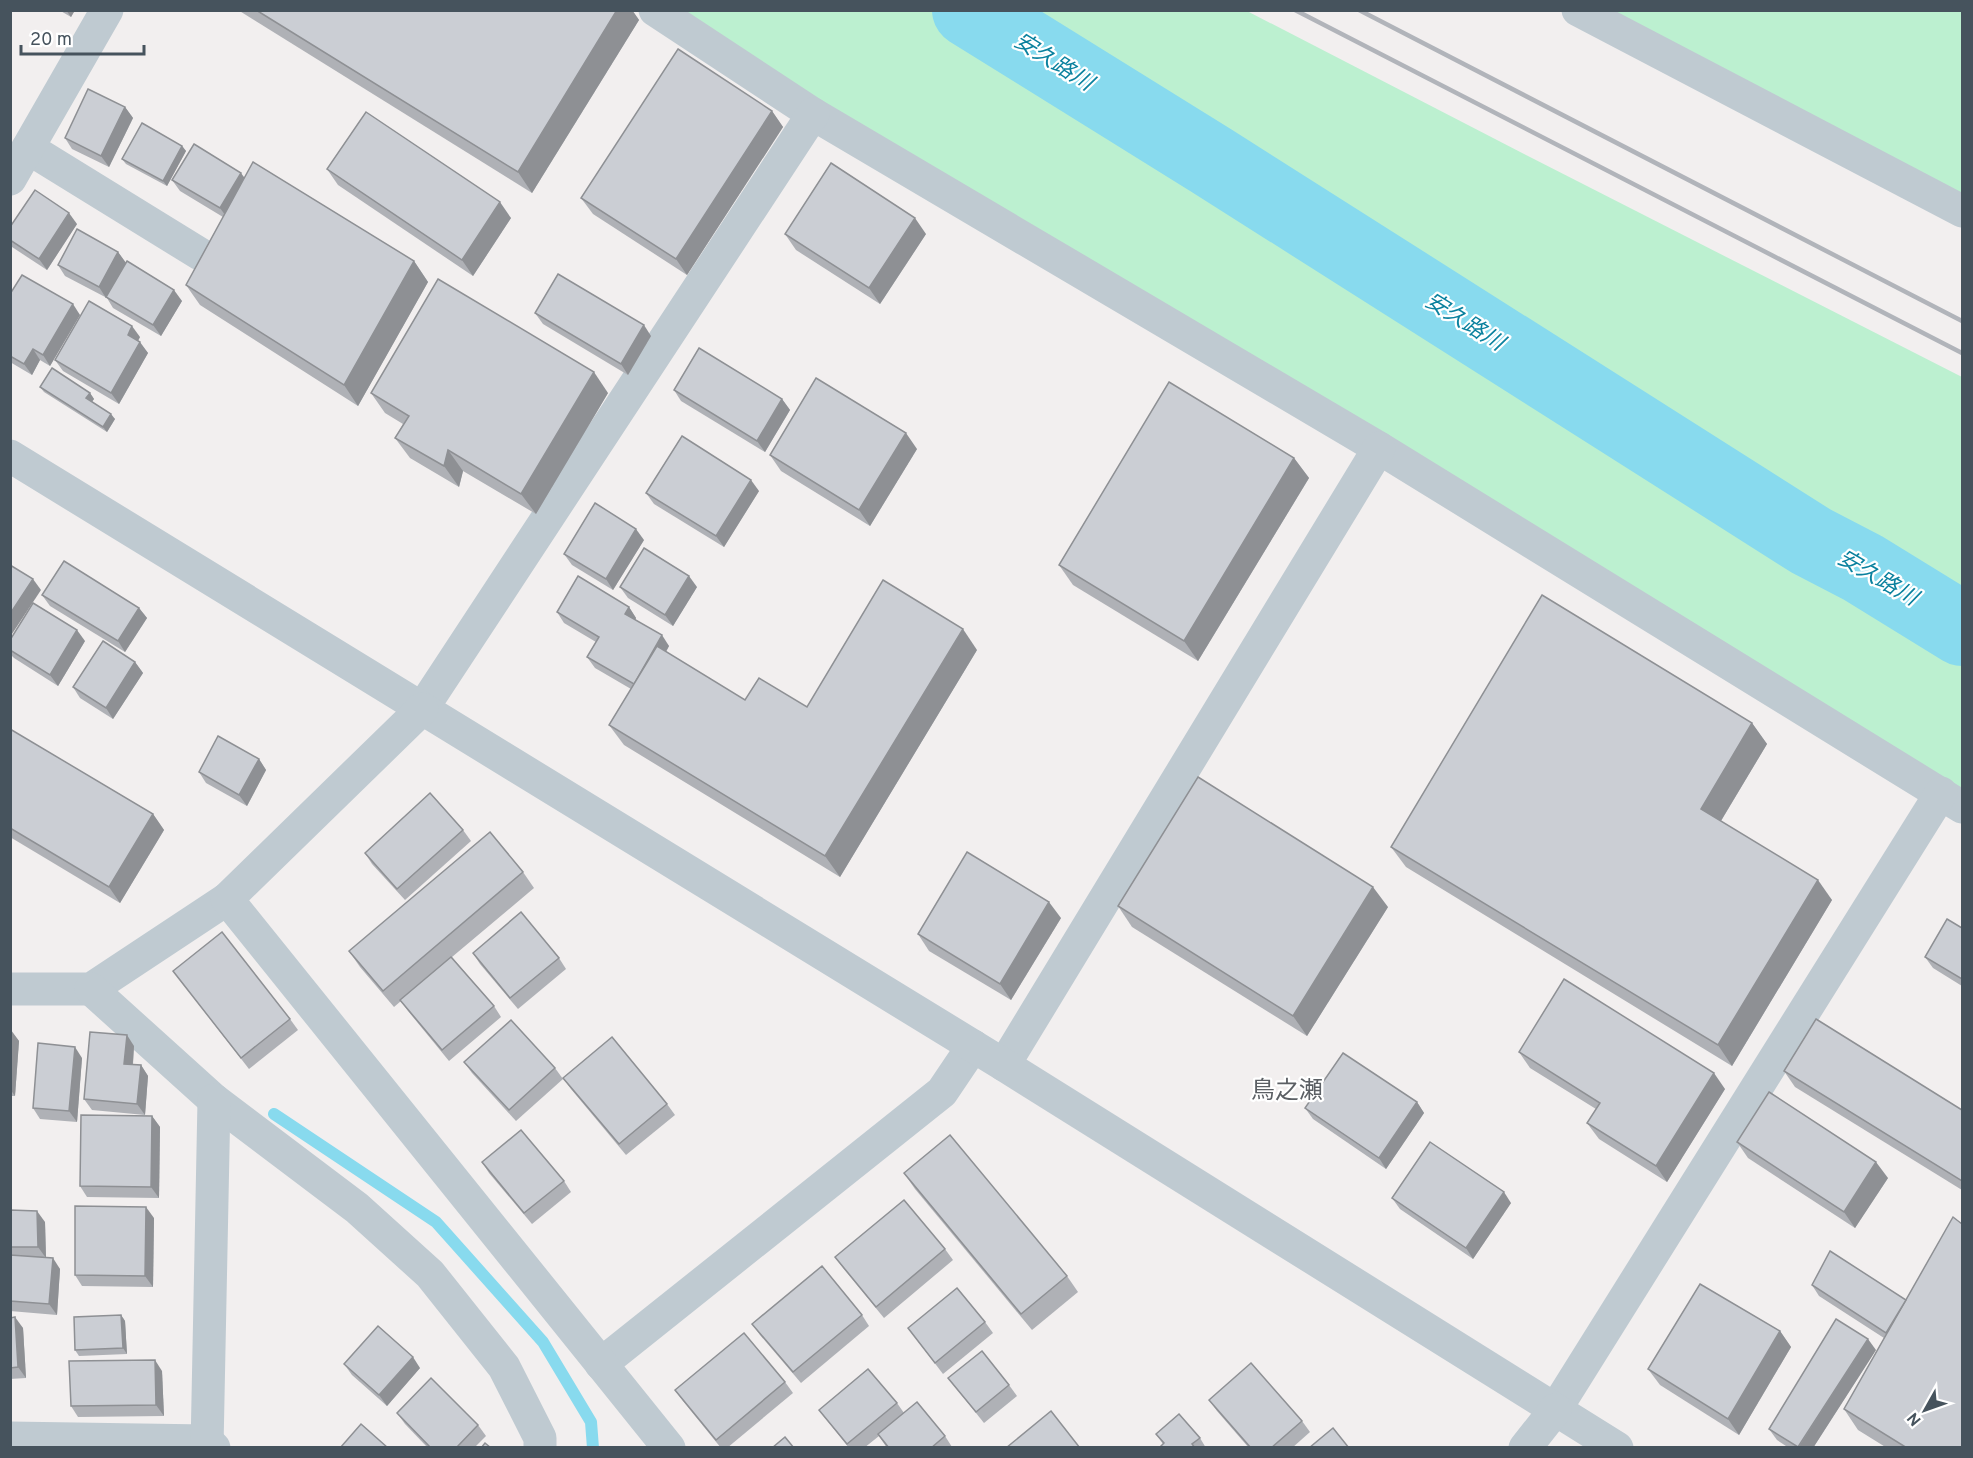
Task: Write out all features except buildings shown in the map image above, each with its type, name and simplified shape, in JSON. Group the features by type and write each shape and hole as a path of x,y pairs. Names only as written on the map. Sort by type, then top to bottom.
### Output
{"street":[{"path":"10,179 107,10"},
{"path":"655,10 813,114 1379,448 1952,800 1555,1410 1525,1448"},
{"path":"1578,10 1962,211"},
{"path":"10,990 92,989 227,899 422,709 813,114"},
{"path":"28,148 200,254"},
{"path":"1004,1065 1379,448"},
{"path":"10,456 1004,1065 1617,1448"},
{"path":"227,899 669,1448"},
{"path":"92,989 214,1100 357,1208 430,1274 504,1367 540,1438 540,1448"},
{"path":"602,1364 942,1092 973,1047"},
{"path":"10,1438 210,1445 214,1100"}],"green space":[{"path":"667,11 1247,11 1962,377 1962,797"},
{"path":"1577,11 1962,11 1962,212"}],"waterway":[{"name":"安久路川","path":"969,10 1212,161 1811,541 1863,568 1962,629"},
{"path":"274,1114 436,1222 543,1342 591,1422 593,1448"}],"railway":[{"path":"1295,10 1962,353"},
{"path":"1359,10 1962,321"}],"district":[{"name":"鳥之瀬","path":"1287,1092"}]}
